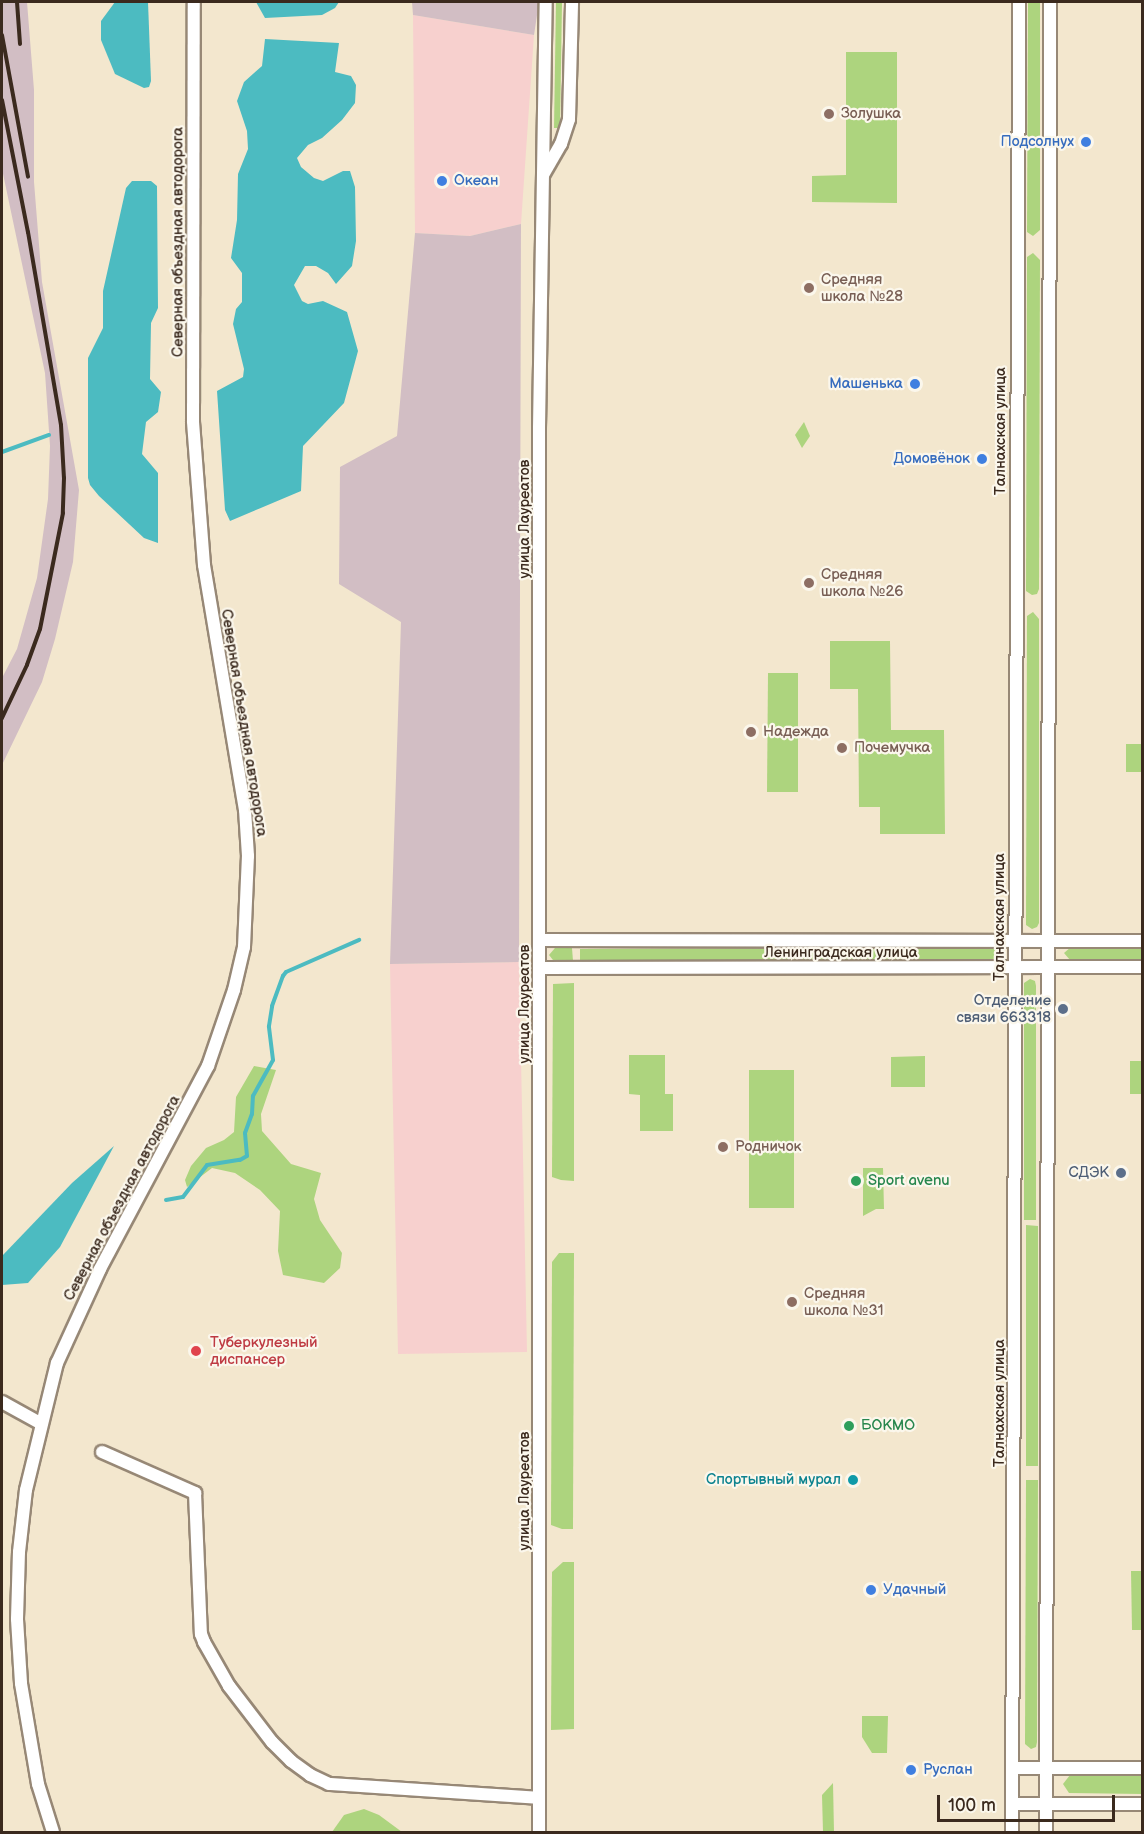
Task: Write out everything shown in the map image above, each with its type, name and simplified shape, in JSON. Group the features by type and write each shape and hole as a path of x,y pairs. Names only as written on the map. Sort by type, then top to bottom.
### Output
{"street":[{"name":"Северная объездная автодорога","path":"53,1833 38,1784 25,1706 17,1619 20,1541 26,1490 40,1423 57,1363 78,1313 131,1207 208,1066 234,990 244,947 248,856 245,810 204,565 193,421 194,2"},
{"name":"улица Лауреатов","path":"539,1833 541,940 539,428 546,2"},
{"name":"улица Лауреатов","path":"542,177 561,144 568,119 572,2"},
{"name":"Талнахская улица","path":"1012,1833 1019,2"},
{"path":"1046,1833 1050,2"},
{"name":"Ленинградская улица","path":"541,940 1143,941"},
{"name":"Ленинградская улица","path":"541,968 1143,967"},
{"path":"2,1402 40,1423"},
{"path":"102,1452 195,1493 201,1634 229,1686 272,1742 291,1761 310,1775 329,1784 539,1798"},
{"path":"1014,1768 1143,1768"},
{"path":"1012,1804 1143,1804"}],"shaded area":[{"path":"2,2 27,2 34,90 34,182 42,282 79,490 73,562 55,639 42,682 2,765 2,678 17,649 37,578 48,499 50,446 45,373 2,169"},
{"path":"412,2 539,2 534,35 413,15"},
{"path":"413,15 534,35 521,224 470,236 415,233"},
{"path":"521,224 519,962 390,964 401,622 339,584 340,467 397,436 415,233 470,236"},
{"path":"519,962 527,1352 398,1354 390,964"}],"green space":[{"path":"556,2 562,2 560,128 554,128"},
{"path":"1028,2 1040,2 1040,230 1033,236 1027,232"},
{"path":"846,52 897,52 897,203 812,202 812,176 846,175"},
{"path":"1033,253 1040,260 1039,589 1037,594 1032,595 1026,591 1027,257"},
{"path":"804,422 810,436 802,448 795,435"},
{"path":"1033,612 1039,619 1039,923 1032,929 1026,925 1027,616"},
{"path":"830,641 890,641 891,730 944,730 945,834 880,834 880,807 859,807 858,689 830,689"},
{"path":"768,673 798,673 798,792 767,792"},
{"path":"1126,744 1142,744 1142,772 1126,772"},
{"path":"1071,947 1142,947 1142,960 1070,960 1064,953"},
{"path":"555,948 572,948 573,961 553,960 549,955"},
{"path":"795,948 795,961 580,962 580,949"},
{"path":"994,948 1000,955 996,961 803,962 803,949"},
{"path":"1030,979 1035,981 1036,986 1036,1220 1024,1220 1024,983"},
{"path":"574,983 574,1181 552,1177 553,984"},
{"path":"629,1055 665,1055 665,1094 673,1094 673,1131 640,1131 640,1095 629,1094"},
{"path":"925,1056 925,1087 891,1087 891,1057"},
{"path":"1130,1061 1142,1061 1142,1094 1130,1094"},
{"path":"254,1066 276,1070 261,1114 262,1131 291,1164 321,1173 314,1199 320,1220 342,1253 340,1268 324,1283 283,1275 278,1251 280,1211 260,1190 235,1173 212,1168 187,1187 185,1180 191,1166 206,1148 224,1140 234,1132 236,1097"},
{"path":"749,1070 794,1070 794,1208 749,1208"},
{"path":"863,1168 883,1168 884,1209 876,1209 863,1216"},
{"path":"1026,1225 1038,1226 1038,1466 1026,1466"},
{"path":"559,1253 574,1253 573,1529 562,1529 551,1525 552,1262"},
{"path":"1026,1480 1038,1480 1037,1742 1036,1747 1031,1749 1025,1744"},
{"path":"563,1562 574,1562 574,1729 551,1730 552,1572"},
{"path":"1131,1571 1142,1571 1142,1630 1132,1630"},
{"path":"862,1716 888,1716 887,1753 872,1753 862,1737"},
{"path":"1070,1775 1142,1775 1142,1794 1069,1793 1063,1784"},
{"path":"833,1783 834,1832 823,1832 822,1795"},
{"path":"364,1809 379,1815 402,1832 332,1832 344,1815"}],"water":[{"path":"115,2 148,2 151,81 149,87 144,88 115,74 101,40 101,21"},
{"path":"256,2 339,2 335,8 322,15 265,18"},
{"path":"265,39 339,43 335,72 351,76 356,85 355,103 342,120 322,138 308,145 297,158 301,167 314,178 323,181 343,171 350,171 355,187 356,241 352,266 336,284 328,273 316,266 305,266 294,285 302,301 308,304 323,301 347,312 358,351 344,403 303,446 301,491 230,521 225,510 217,391 243,377 244,369 233,324 236,309 242,302 242,273 231,258 237,220 238,174 248,149 247,131 237,101 244,82 262,66"},
{"path":"132,181 151,181 157,186 158,308 151,323 150,379 161,392 158,412 146,422 142,454 158,473 158,543 144,538 99,496 90,485 88,478 88,358 103,328 103,291 126,188"},
{"path":"114,1146 60,1247 28,1283 2,1285 2,1256 72,1183"}],"waterway":[{"path":"2,452 49,435"},
{"path":"166,1200 183,1197 207,1165 240,1160 247,1156 245,1133 252,1114 253,1096 273,1060 269,1026 272,1006 283,976 286,972 359,940"}],"railway":[{"path":"17,2 20,44"},
{"path":"2,35 28,177"},
{"path":"2,100 28,232 61,425 64,478 63,513 40,629 27,665 2,718"}],"place":[{"name":"Золушка","path":"829,114"},
{"name":"Подсолнух","path":"1086,142"},
{"name":"Океан","path":"442,181"},
{"name":"Средняя школа №28","path":"809,288"},
{"name":"Машенька","path":"915,384"},
{"name":"Домовёнок","path":"982,459"},
{"name":"Средняя школа №26","path":"809,583"},
{"name":"Надежда","path":"751,732"},
{"name":"Почемучка","path":"842,748"},
{"name":"Отделение связи 663318","path":"1063,1009"},
{"name":"Родничок","path":"723,1147"},
{"name":"СДЭК","path":"1121,1173"},
{"name":"Sport avenu","path":"856,1181"},
{"name":"Средняя школа №31","path":"792,1302"},
{"name":"Туберкулезный диспансер","path":"196,1351"},
{"name":"БОКМО","path":"849,1426"},
{"name":"Спортывный мурал","path":"853,1480"},
{"name":"Удачный","path":"871,1590"},
{"name":"Руслан","path":"911,1770"}]}
